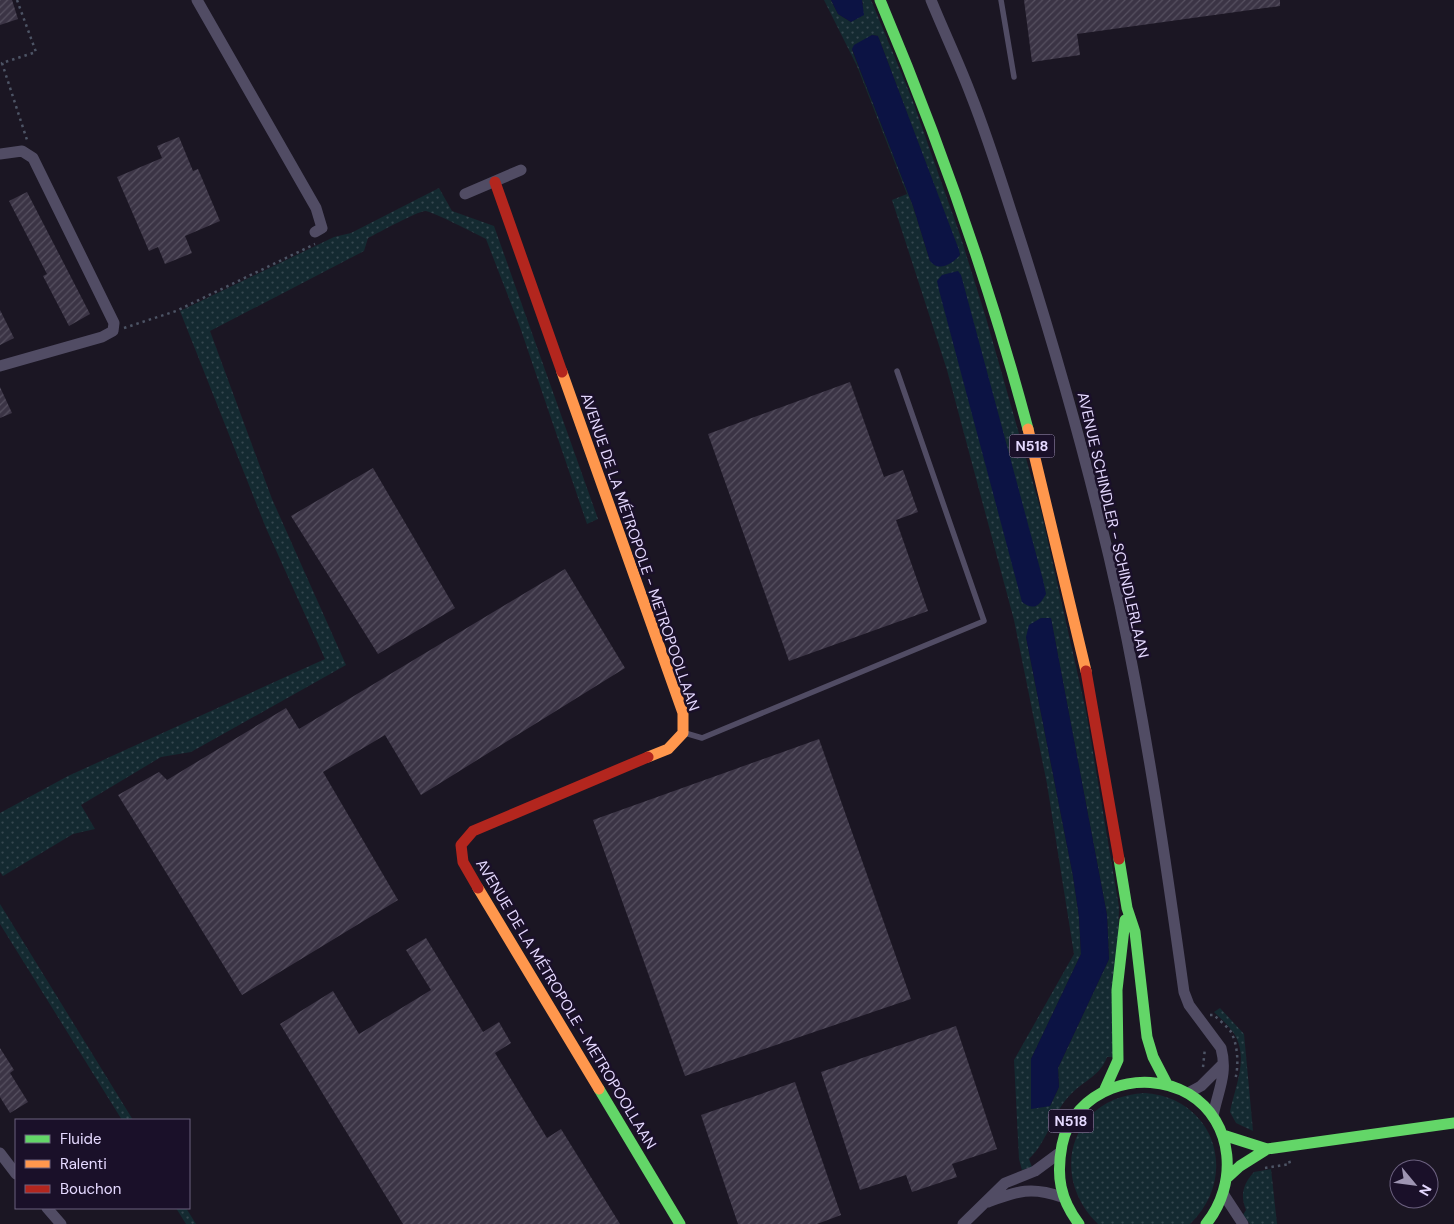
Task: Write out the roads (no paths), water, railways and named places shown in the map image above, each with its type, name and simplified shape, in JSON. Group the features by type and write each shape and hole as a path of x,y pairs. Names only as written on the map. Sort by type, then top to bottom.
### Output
{"main road":[{"name":"N518","path":"880,0 919,92 968,232 1020,401 1072,602 1096,720 1127,908 1135,932 1147,1037 1152,1057 1167,1084"},
{"name":"AVENUE DE LA MÉTROPOLE - METROPOOLLAAN","path":"495,182 683,712 683,733 668,749 473,831 461,845 463,862 680,1224"},
{"name":"N518","path":"1105,1089 1118,1060 1117,990 1127,908"},
{"name":"N518","path":"1075,1221 1062,1197 1057,1176 1058,1154 1064,1132 1077,1111 1094,1095 1105,1089 1141,1080 1167,1084 1188,1092 1213,1116 1223,1135 1228,1156 1228,1177 1224,1195 1213,1217 1206,1224"},
{"path":"1228,1177 1240,1166 1267,1149 1454,1123"},
{"path":"1223,1135 1267,1149"}],"street":[{"path":"197,0 316,208 322,228 317,237"},
{"name":"AVENUE SCHINDLER - SCHINDLERLAAN","path":"931,0 972,95 1069,400 1120,605 1161,827 1184,992 1189,1005 1221,1048 1224,1076 1213,1116"},
{"path":"0,154 22,151 33,158 114,323 112,331 102,337 0,366"},
{"path":"465,194 521,170"},
{"path":"1188,1092 1201,1086 1222,1065"},
{"path":"0,1153 15,1173"},
{"path":"963,1224 988,1202 995,1191 1005,1183 1035,1171 1058,1154"},
{"path":"988,1202 1013,1192 1026,1190 1038,1190 1062,1197"},
{"path":"1224,1195 1243,1224"},
{"path":"48,1209 61,1224"}],"lane":[{"path":"1001,0 1014,77"},
{"path":"683,733 702,738 984,621 897,371"}]}
